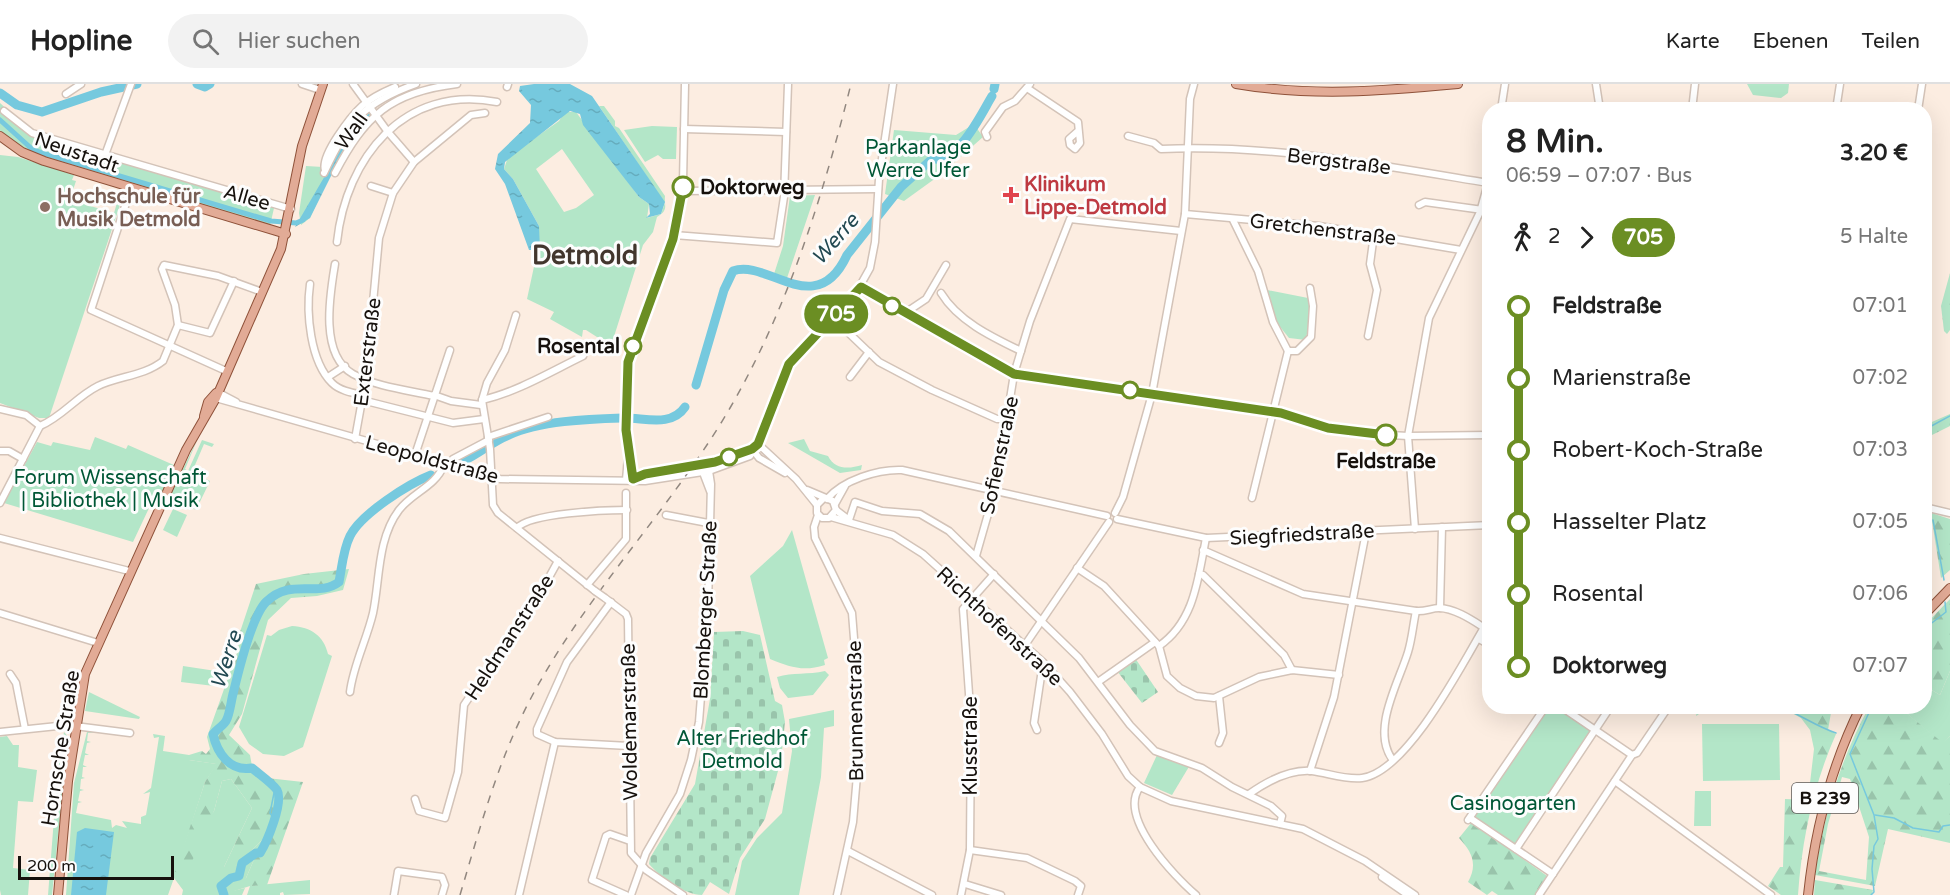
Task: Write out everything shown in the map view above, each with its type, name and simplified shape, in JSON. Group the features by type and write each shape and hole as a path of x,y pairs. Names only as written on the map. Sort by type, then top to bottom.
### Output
{"main road":[{"path":"1236,84 1336,93 1373,88 1458,84"},
{"name":"Hornsche Straße","path":"58,895 66,796 85,674 129,571 204,416 207,402 217,395 282,245 302,146 322,87"},
{"name":"Neustadt","path":"0,136 31,156 131,188 287,227"},
{"path":"1932,607 1950,588"},
{"name":"B 239","path":"1808,895 1814,844 1828,787 1859,714"}],"street":[{"path":"66,94 81,84"},
{"path":"302,84 322,87"},
{"path":"354,84 414,162"},
{"name":"Wall","path":"325,171 325,160 341,131 404,84"},
{"name":"Wall","path":"372,108 384,96 416,84"},
{"path":"335,173 372,108 389,105 429,89 457,84"},
{"path":"630,480 632,461 628,457 626,422 628,371 633,348 674,235 681,191 685,84"},
{"path":"674,235 776,244 781,231 785,190 788,84"},
{"path":"790,474 759,458 752,449 758,444 789,364 861,287 873,258 878,189 893,84"},
{"path":"1502,102 1505,84"},
{"path":"1596,84 1599,102"},
{"path":"1693,102 1695,84"},
{"path":"1837,102 1840,84"},
{"path":"1919,102 1922,84"},
{"path":"105,155 130,85 138,88"},
{"path":"987,137 985,132 1004,107 1015,101 1028,86 1078,122 1078,131"},
{"path":"817,505 836,488 847,483 897,470 994,490 1108,519 1116,516 1152,394 1185,214 1193,87"},
{"path":"337,242 343,206 354,176 386,128 417,108 434,102 470,97 498,102"},
{"name":"Allee","path":"4,111 32,133 291,209"},
{"name":"Exterstraße","path":"355,439 366,378 379,238 393,193 414,162 471,114 485,113"},
{"path":"684,129 786,132"},
{"path":"1128,136 1154,143 1161,149 1189,148"},
{"name":"Bergstraße","path":"1189,148 1336,158 1482,179"},
{"path":"371,186 393,193"},
{"path":"131,188 91,310 226,371"},
{"path":"681,191 878,189"},
{"path":"1419,205 1425,202 1480,212"},
{"path":"1415,529 1408,436 1429,318 1482,205"},
{"name":"Gretchenstraße","path":"1185,214 1319,226 1461,250"},
{"name":"Sofienstraße","path":"976,556 994,490 1014,374 1070,219 1181,231"},
{"path":"1233,220 1258,271 1273,322 1288,351 1252,498"},
{"path":"1368,336 1377,291 1370,264 1374,234"},
{"path":"335,264 328,310 329,328 335,348 351,373 451,401 481,402 537,379 583,356 585,351"},
{"path":"0,503 40,426 98,387 161,363 178,325 172,293 164,274 164,265 234,281 262,292"},
{"path":"905,313 926,299 946,266"},
{"path":"178,325 210,333 234,281"},
{"path":"310,284 310,330 316,355 333,384 363,397 453,423 484,419"},
{"path":"861,287 1014,374 1273,412 1355,433 1408,436 1482,435"},
{"path":"1288,351 1296,351 1311,337 1313,306 1310,288"},
{"path":"941,293 958,313 975,326 1021,351"},
{"path":"481,402 487,383 506,350 516,315"},
{"path":"833,318 879,362 932,390 997,418 1005,419"},
{"path":"415,455 450,350"},
{"path":"850,377 869,352"},
{"path":"328,377 345,366"},
{"name":"Leopoldstraße","path":"217,395 355,439 491,478 645,481 706,471 750,456 752,449"},
{"name":"Woldemarstraße","path":"481,402 489,442 494,509 628,616 630,841 631,853 641,864"},
{"path":"0,409 26,415 40,426"},
{"path":"453,459 548,417"},
{"path":"758,444 805,489 825,517"},
{"name":"Leopoldstraße","path":"630,480 645,474 704,464 752,449"},
{"path":"0,451 9,452 23,459"},
{"path":"704,464 706,471"},
{"path":"350,692 373,613 380,562 387,537 399,511 437,479 444,465"},
{"name":"Blomberger Straße","path":"631,895 641,864 680,794 696,739 702,697 708,607 710,491 706,471"},
{"path":"835,507 847,483"},
{"path":"805,489 825,499"},
{"path":"587,585 626,540 626,493"},
{"name":"Richthofenstraße","path":"825,499 849,520"},
{"path":"849,520 855,502 882,512 920,514 949,531 1042,619 1079,658 1130,725 1155,751 1193,764 1232,788 1249,794 1278,812 1281,816 1280,824"},
{"name":"Brunnenstraße","path":"835,507 825,517 815,534 853,618 859,752 848,851 837,895"},
{"path":"1932,509 1950,513"},
{"path":"517,528 531,520 576,512 627,510"},
{"path":"666,515 708,523"},
{"name":"Siegfriedstraße","path":"1116,516 1206,538 1482,525"},
{"name":"Richthofenstraße","path":"825,517 849,520 882,531 909,545 1048,668 1070,692 1102,734 1128,776 1140,787 1171,801 1305,830 1365,861 1415,895"},
{"path":"1024,645 1108,519"},
{"path":"1440,608 1442,527"},
{"path":"1310,771 1339,675 1366,532"},
{"path":"0,538 129,571"},
{"path":"1098,682 1171,636 1189,611 1206,538"},
{"path":"1203,550 1303,594 1416,611 1428,612 1440,608 1465,616 1482,626"},
{"name":"Heldmanstraße","path":"415,799 419,811 445,818 458,772 464,705 542,590 558,561"},
{"path":"1077,568 1104,586 1157,644 1163,669 1176,684 1201,698 1218,696 1259,677 1292,670 1339,675"},
{"path":"970,598 994,574"},
{"path":"1199,574 1203,575 1284,655 1292,670"},
{"name":"Klusstraße","path":"961,895 970,850 971,699 963,639 963,609 970,598"},
{"path":"608,600 567,662 537,729 537,734 555,742 629,746"},
{"path":"1392,759 1385,741 1387,715 1409,649 1416,611"},
{"path":"0,613 98,643"},
{"path":"1249,794 1263,784 1310,771 1360,778 1371,776 1392,759 1446,697 1482,630"},
{"path":"1037,730 1034,723 1041,676 1048,668"},
{"path":"10,674 16,683 25,729"},
{"path":"1218,696 1221,702 1223,733 1219,743"},
{"path":"1541,714 1469,819 1553,874"},
{"path":"1572,714 1632,755"},
{"path":"1516,849 1606,714"},
{"path":"1539,895 1632,755 1637,753 1664,714"},
{"path":"0,732 54,725 130,733"},
{"path":"519,895 555,742"},
{"path":"1615,781 1771,895"},
{"path":"1140,787 1134,801 1142,829 1154,852 1187,892 1196,895"},
{"path":"626,895 592,880 606,836 610,834 630,841"},
{"path":"970,850 1027,858 1075,881 1081,886 1078,895"},
{"path":"848,851 932,895"},
{"name":"Richthofenstraße","path":"1353,855 1408,895"},
{"path":"641,864 683,895"},
{"path":"394,895 399,871 442,877 445,885 442,895"},
{"path":"964,884 1001,895"}],"green space":[{"path":"1747,84 1789,84 1788,93 1781,98 1753,95"},
{"path":"0,103 33,133 274,208 270,226 38,154 16,144 0,131"},
{"path":"364,106 371,116 360,127 333,175 330,175 310,218 301,225 299,213 306,166 323,167"},
{"path":"599,106 604,106 615,121 615,126 619,128 665,196 665,203"},
{"path":"565,112 576,112 639,197 649,204 647,218 661,214 657,217 653,232 643,245 611,346 586,330 583,330 582,337 550,319 554,312 527,299 535,262 538,262 539,226 513,179 504,169 508,157 559,121","holes":["562,149 594,195 576,208 564,212 536,169"]},
{"name":"Parkanlage Werre Ufer","path":"974,124 983,137 940,175 904,201 885,194 894,130 956,135"},
{"path":"652,126 677,127 676,159 663,159 658,155 645,162 624,130"},
{"path":"0,155 18,157 74,175 72,180 76,181 73,190 80,193 77,202 114,213 121,189 125,190 49,418 39,418 0,403"},
{"path":"815,195 787,278 774,274 783,246 790,196"},
{"path":"1950,273 1950,330 1947,334 1944,331 1941,306"},
{"path":"1267,290 1308,298 1310,314 1306,340 1289,338 1277,323"},
{"path":"1950,414 1950,426 1932,435 1932,422"},
{"name":"Forum Wissenschaft | Bibliothek | Musik","path":"95,437 126,449 128,445 183,469 198,438 185,469 188,471 202,440 214,444 212,447 204,444 192,472 210,481 196,510 158,489 133,542 4,503 37,442 51,446 53,442 90,450"},
{"path":"804,439 810,451 828,456 838,466 862,465 861,470 840,473 788,443"},
{"path":"173,509 187,515 177,537 163,530"},
{"path":"1932,513 1950,519 1950,570 1941,578"},
{"path":"792,530 828,658 824,660 825,665 817,667 797,668 770,659 750,576 783,546"},
{"path":"349,569 343,590 317,596 291,598 268,620 242,714 229,735 250,755 252,766 267,778 303,782 267,885 250,886 228,893 229,881 246,878 263,839 237,865 228,870 224,867 252,808 231,779 222,781 214,811 187,873 175,872 205,782 216,764 189,760 189,755 202,751 206,754 210,749 207,737 239,647 237,641 256,584 304,574"},
{"path":"1950,599 1950,671 1940,695 1932,690 1932,618"},
{"path":"292,626 305,628 320,637 328,654 332,656 303,747 284,756 263,754 249,744 239,727 267,635 271,636 279,630"},
{"name":"Alter Friedhof Detmold","path":"743,631 760,635 775,701 782,705 785,722 781,760 765,819 740,858 729,894 710,882 702,895 695,894 681,889 660,874 649,864 650,858 695,784 710,699 714,632"},
{"path":"1135,658 1158,692 1142,703 1117,671"},
{"path":"183,666 216,671 214,686 181,682"},
{"path":"825,671 829,675 813,695 788,698 780,688 777,677 813,673"},
{"path":"1950,671 1950,736 1943,744 1907,714 1932,714 1932,690 1940,695"},
{"path":"89,692 140,717 139,719 85,711"},
{"path":"834,710 834,726 824,728 821,777 799,895 735,895 742,861 757,838 782,813 792,751 789,719"},
{"name":"Casinogarten","path":"1543,714 1566,714 1592,731 1517,843 1512,844 1472,817"},
{"path":"1794,714 1831,714 1828,730 1836,734 1821,773 1810,813 1802,854 1798,895 1781,895 1768,886 1780,867 1783,867 1785,799 1808,800 1814,749 1810,730 1801,718"},
{"path":"1866,714 1908,714 1943,743 1950,736 1950,843 1888,829 1875,886 1815,875 1828,809 1850,747","holes":["1842,777 1850,779 1869,837 1866,880 1819,871 1828,824"]},
{"path":"1702,724 1779,724 1780,780 1703,781"},
{"path":"64,732 68,737 52,895 48,895 58,767"},
{"path":"87,732 101,733 88,733 87,741 91,742 87,743 85,753 89,755 85,755 83,765 87,767 83,767 82,777 85,778 81,779 80,789 84,790 80,791 78,801 82,802 78,803 76,813 111,820 112,828 116,825 127,828 122,821 141,824 141,817 146,815 150,792 143,794 151,788 159,737 154,738 153,734 165,736 163,751 189,755 189,760 217,764 205,782 176,872 214,811 222,781 231,779 252,808 224,867 237,865 263,839 246,878 228,892 245,888 242,895 182,895 183,890 174,878 168,895 66,895 74,783"},
{"path":"7,736 13,745 19,745 18,767 37,770 33,802 18,801 13,868 30,870 28,895 1,895 0,890 0,737"},
{"path":"1157,755 1190,765 1172,795 1144,783"},
{"path":"1695,791 1711,791 1711,826 1694,826"},
{"path":"1472,822 1547,876 1535,895 1498,895 1492,891 1487,895 1468,882 1473,870 1472,858 1459,838"},
{"path":"310,880 310,894 284,895 283,892 280,895 247,895 250,886"},
{"path":"1815,880 1873,890 1872,895 1814,895"}],"water":[{"path":"570,84 592,96 665,202 661,214 646,218 650,214 649,204 639,197 583,125 580,114 570,111 505,162 504,169 513,179 539,226 540,250 529,250 505,184 495,169 498,154 530,123 531,105 519,91 520,86"},
{"path":"367,110 370,115 349,140 310,218 295,227 350,133"},
{"path":"85,828 114,832 106,895 71,895 77,832"}],"waterway":[{"path":"0,93 17,105 42,112 101,92 137,84"},
{"path":"197,84 205,87 210,84"},
{"name":"Werre","path":"994,89 995,84"},
{"name":"Werre","path":"696,385 724,290 733,271 746,269 761,272 806,286 821,284 835,274 847,255 901,187 932,159 942,158 960,146 975,126 992,96"},
{"path":"0,120 32,149 39,152 271,221 296,223 303,220"},
{"name":"Werre","path":"465,460 521,430 594,419 664,419 672,417 685,407"},
{"path":"1932,426 1950,416"},
{"name":"Werre","path":"224,895 221,886 231,878 239,876 242,863 256,853 260,853 277,812 279,796 275,787 252,768 237,767 226,760 213,734 227,718 242,659 256,619 266,602 275,595 295,589 322,588 339,582 346,547 356,527 374,509 410,485 431,475"},
{"path":"1933,520 1944,580"},
{"path":"1932,623 1946,612 1945,602"},
{"path":"1797,714 1836,733"},
{"path":"1868,714 1850,754 1874,815 1878,839 1874,846 1872,869 1874,892 1871,895"},
{"path":"274,819 270,813 275,788"},
{"path":"1875,815 1894,818 1913,828 1939,832 1943,826 1950,825"}],"railway":[{"path":"460,895 499,770 531,698 577,623 707,445 751,370 802,250 816,209 851,84"}],"bus line":[{"name":"705","path":"683,187 678,200 673,239 628,362 626,430 628,457 632,461 633,479 645,474 715,462 746,449 752,449 758,444 764,434 781,379 789,364 807,342 846,305 861,287 1014,374 1281,413 1328,428 1386,435"}],"place":[{"name":"Doktorweg","path":"683,187"},
{"name":"Klinikum Lippe-Detmold","path":"1011,195"},
{"name":"Hochschule für Musik Detmold","path":"45,207"},
{"name":"Rosental","path":"633,346"},
{"name":"Feldstraße","path":"1386,435"}],"district":[{"name":"Detmold","path":"585,255"}]}
